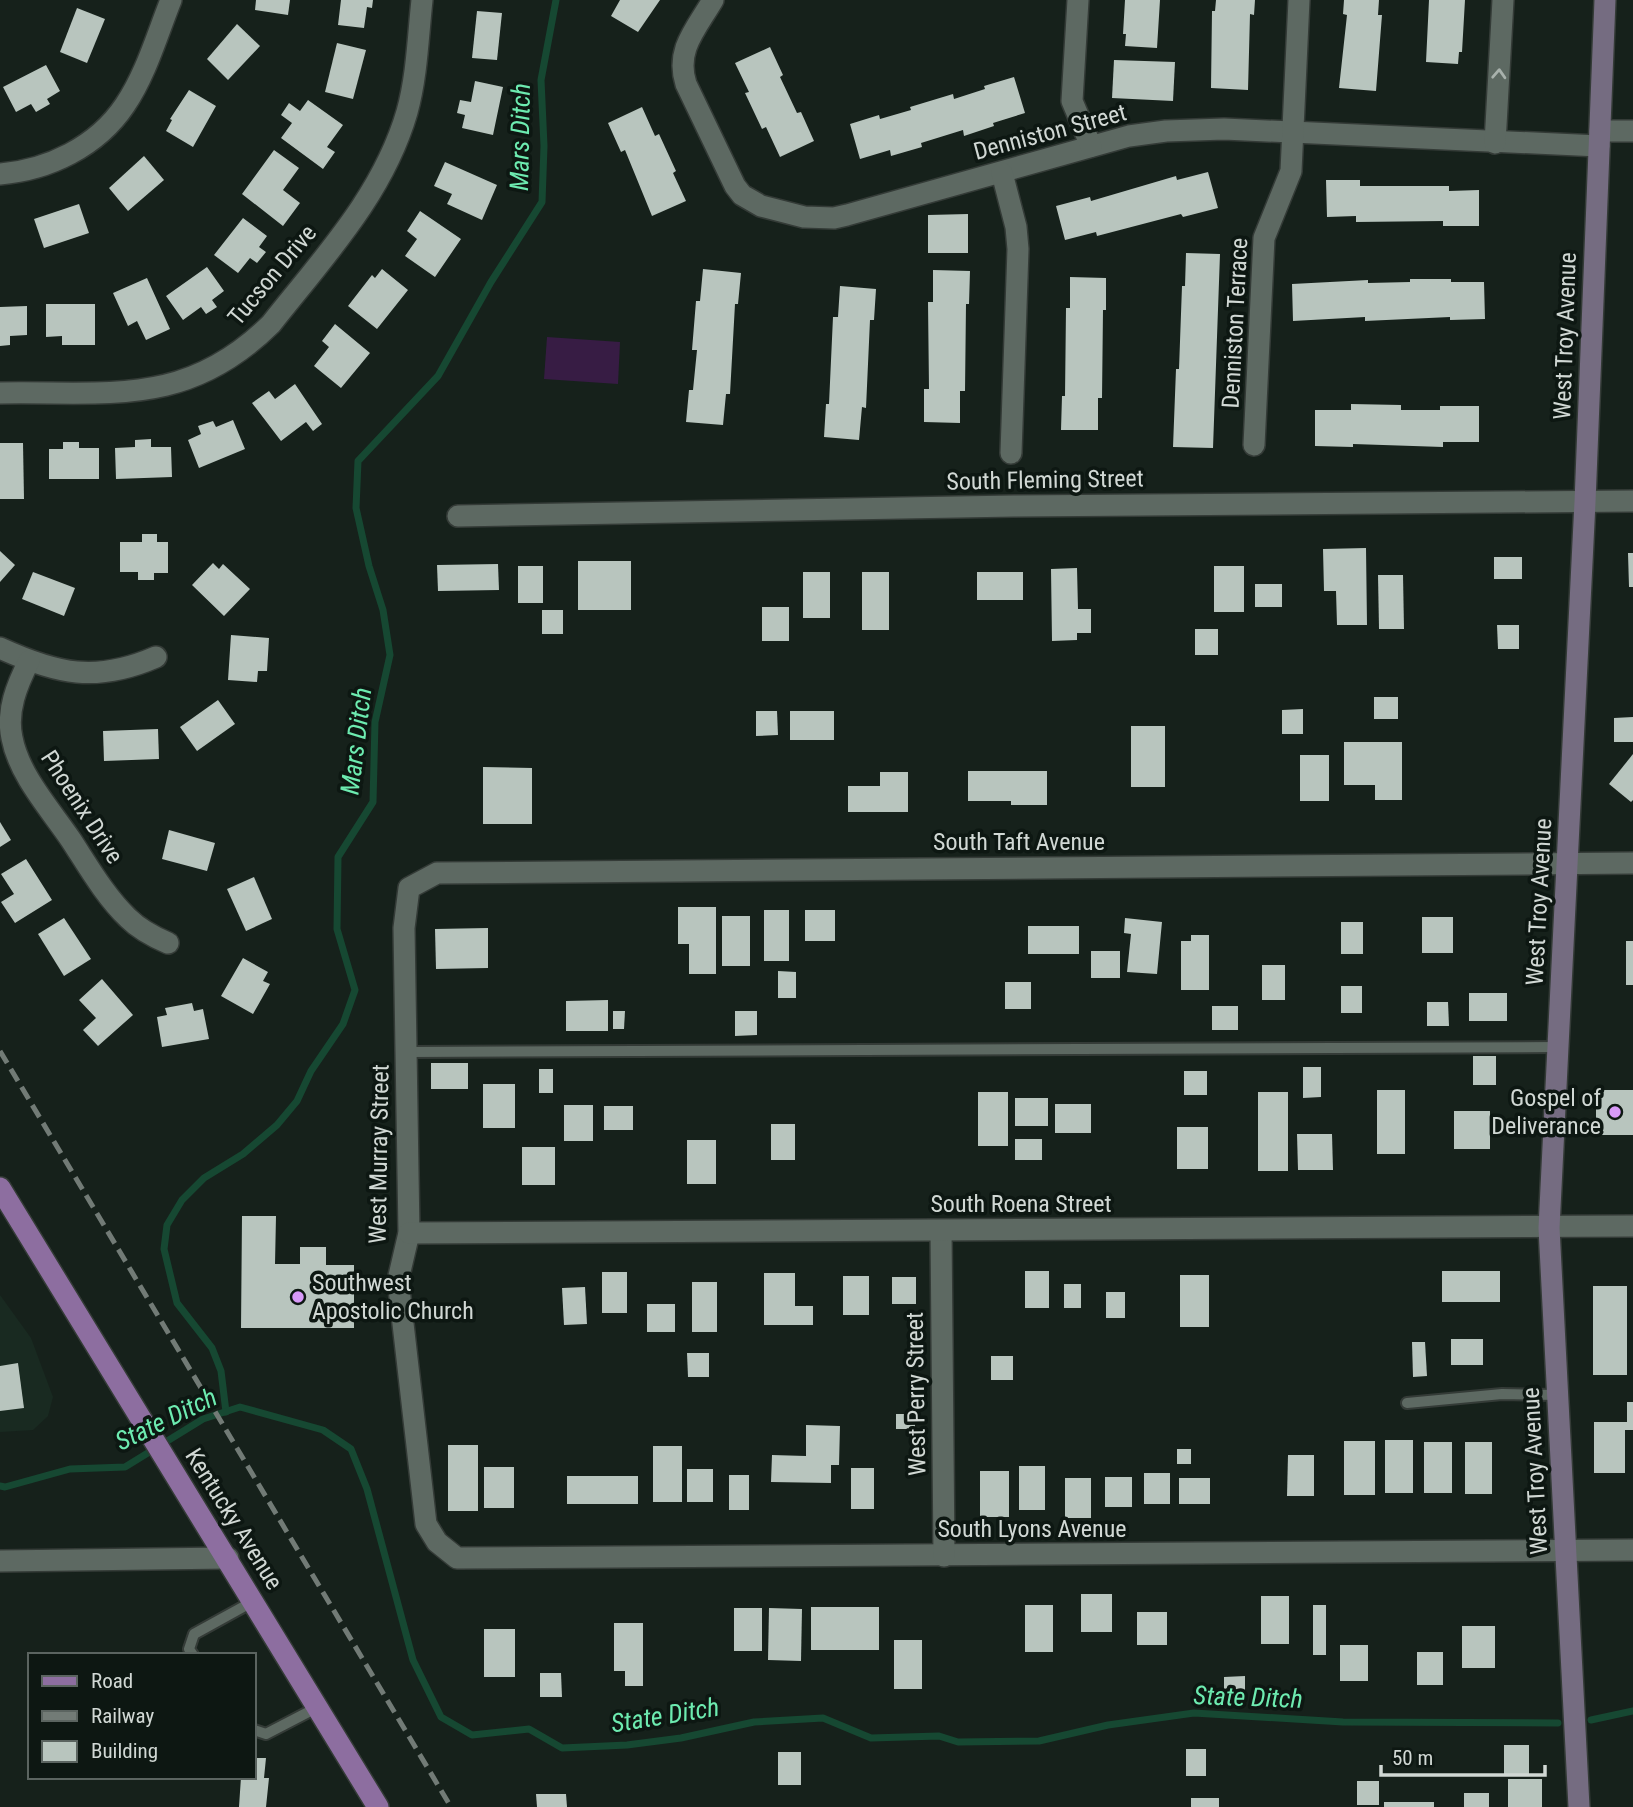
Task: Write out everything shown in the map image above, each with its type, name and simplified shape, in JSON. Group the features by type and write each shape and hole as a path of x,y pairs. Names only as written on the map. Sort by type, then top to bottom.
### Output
{"main road":[{"name":"Kentucky Avenue","path":"0,1188 378,1807"}],"street":[{"path":"0,174 32,169 61,158 88,143 111,122 124,106 139,79 171,0"},
{"name":"Tucson Drive","path":"0,393 132,392 163,387 213,369 256,339 271,324 359,212 386,168 408,110 422,0"},
{"name":"Denniston Street","path":"713,0 682,56 686,84 738,192 761,206 804,217 834,218 1129,136 1166,131 1224,129 1495,143 1600,139 1633,131"},
{"path":"1078,0 1072,101 1091,146"},
{"name":"Denniston Terrace","path":"1254,445 1264,238 1291,171 1299,0"},
{"path":"1495,143 1503,0"},
{"name":"West Troy Avenue","path":"1579,1807 1549,1228 1585,502 1605,0"},
{"path":"1002,173 1016,227 1018,249 1011,453"},
{"name":"South Fleming Street","path":"458,516 1000,506 1633,501"},
{"path":"0,648 29,661 65,672 95,674 130,668 156,657"},
{"name":"Phoenix Drive","path":"29,661 15,691 10,719 12,738 21,766 122,912 145,931 168,943"},
{"name":"South Taft Avenue","path":"409,888 436,873 1633,863"},
{"name":"West Murray Street","path":"409,888 404,928 409,1233 398,1280 426,1524 437,1542"},
{"name":"South Roena Street","path":"409,1233 1633,1226"},
{"name":"West Perry Street","path":"941,1231 944,1556"},
{"name":"South Lyons Avenue","path":"437,1542 457,1558 1633,1550"},
{"path":"0,1561 228,1558"}],"lane":[{"path":"408,1052 1558,1047"},
{"path":"1407,1403 1502,1394 1558,1395"},
{"path":"192,1653 189,1648 194,1634 254,1601"},
{"path":"256,1731 266,1734 318,1707"}],"shaded area":[{"path":"547,337 620,342 618,384 544,379"},
{"path":"0,1295 31,1338 53,1397 48,1416 33,1430 0,1432"}],"building":[{"path":"256,0 290,0 288,15 255,10"},
{"path":"341,0 373,0 372,8 367,7 364,28 338,25"},
{"path":"620,0 660,0 638,32 611,16"},
{"path":"1125,0 1160,0 1157,48 1125,46"},
{"path":"1216,0 1255,0 1254,15 1250,14 1248,90 1211,88 1212,11 1215,11"},
{"path":"1344,0 1379,0 1378,15 1382,15 1376,91 1339,88 1347,15 1343,14"},
{"path":"1429,0 1465,0 1462,52 1459,52 1458,64 1426,62"},
{"path":"77,8 105,19 87,63 60,52"},
{"path":"477,11 502,13 497,60 472,58"},
{"path":"237,24 260,46 228,80 207,59"},
{"path":"337,43 366,50 353,99 325,92"},
{"path":"770,47 783,75 780,77 797,113 801,112 814,141 780,157 766,127 762,129 745,93 749,92 735,63"},
{"path":"1114,60 1175,62 1173,101 1112,98"},
{"path":"46,65 60,91 47,99 50,104 36,112 31,104 16,112 3,87"},
{"path":"1014,77 1025,113 964,136 963,130 891,156 890,150 860,159 850,124 879,115 880,119 911,110 910,107 953,94 954,99"},
{"path":"475,81 503,87 493,135 462,128 465,115 457,113 460,100 471,102"},
{"path":"189,90 216,106 193,147 166,131 172,120 170,119"},
{"path":"308,100 343,125 327,147 335,152 323,169 281,138 292,123 281,115 289,103 300,111"},
{"path":"642,107 655,136 659,134 686,201 652,216 625,150 621,152 608,123"},
{"path":"274,150 299,168 283,190 300,203 283,226 242,194"},
{"path":"144,156 164,180 128,211 109,188"},
{"path":"445,162 497,185 482,220 447,204 452,194 434,186"},
{"path":"1208,172 1218,208 1183,217 1181,214 1097,236 1096,232 1065,240 1056,206 1090,197 1091,201 1176,176 1177,180"},
{"path":"1326,180 1360,180 1360,186 1449,186 1449,191 1479,190 1479,226 1443,226 1443,221 1356,222 1356,216 1327,217"},
{"path":"79,204 89,233 44,248 34,219"},
{"path":"420,211 461,239 435,277 405,256 417,239 407,231"},
{"path":"968,214 968,253 928,253 928,215"},
{"path":"243,218 267,236 259,247 266,252 257,263 250,258 238,273 214,255"},
{"path":"1186,253 1220,254 1213,448 1173,447 1176,369 1179,369"},
{"path":"207,267 224,291 212,300 217,307 206,314 201,307 183,320 166,296"},
{"path":"382,269 408,290 377,329 348,306 372,275 375,278"},
{"path":"703,269 741,273 738,304 735,304 730,394 726,394 723,425 686,422 697,350 692,350 696,301 700,301"},
{"path":"933,270 970,271 969,304 966,304 965,391 960,391 960,423 924,422 924,389 929,389 928,302 933,302"},
{"path":"1070,277 1106,278 1102,398 1098,398 1098,430 1061,430 1062,396 1065,396 1066,308 1070,308"},
{"path":"147,278 170,329 146,340 137,321 128,326 113,293"},
{"path":"1410,279 1484,282 1485,319 1450,320 1450,317 1365,321 1365,317 1293,321 1292,284 1368,280 1368,283 1410,282"},
{"path":"840,286 876,289 874,320 870,320 866,408 862,407 859,440 824,437 826,404 829,404 833,317 838,317"},
{"path":"46,304 95,304 95,345 62,345 62,336 46,337"},
{"path":"27,306 27,335 10,336 10,345 0,346 0,307"},
{"path":"335,324 370,353 341,388 314,366 329,347 322,341"},
{"path":"295,384 322,424 313,431 306,422 281,441 252,403 269,391 275,399"},
{"path":"1351,404 1401,405 1401,410 1479,406 1479,442 1443,442 1443,447 1353,444 1353,447 1315,446 1315,410 1351,410"},
{"path":"233,420 245,449 199,468 188,440 201,434 198,426 213,421 216,427"},
{"path":"151,439 151,447 171,447 172,477 116,479 115,448 135,447 135,440"},
{"path":"63,442 79,442 79,448 99,448 99,479 49,479 49,449 63,449"},
{"path":"0,443 23,443 24,499 0,499"},
{"path":"142,534 157,534 157,542 168,542 168,573 154,573 154,580 138,580 138,572 120,572 120,542 142,542"},
{"path":"1366,548 1367,625 1337,625 1336,591 1324,591 1323,549"},
{"path":"0,551 15,565 0,582"},
{"path":"1628,553 1633,553 1633,587 1629,587"},
{"path":"1494,557 1522,557 1522,579 1494,579"},
{"path":"578,561 631,561 631,610 578,610"},
{"path":"213,563 219,569 223,564 250,589 224,616 192,585"},
{"path":"498,564 499,590 438,591 437,565"},
{"path":"518,566 543,566 543,603 518,603"},
{"path":"1214,566 1244,566 1244,612 1214,612"},
{"path":"1077,568 1078,609 1091,609 1091,633 1077,633 1077,640 1052,641 1051,569"},
{"path":"33,572 75,588 64,616 22,599"},
{"path":"803,572 830,572 830,618 803,618"},
{"path":"862,572 889,572 889,630 862,630"},
{"path":"977,572 1023,572 1023,600 977,600"},
{"path":"1378,575 1403,575 1404,629 1379,629"},
{"path":"1255,584 1282,584 1282,607 1255,607"},
{"path":"762,607 789,607 789,641 762,641"},
{"path":"542,610 563,610 563,634 542,634"},
{"path":"1497,625 1519,625 1519,649 1498,649"},
{"path":"1195,629 1218,629 1218,655 1195,655"},
{"path":"231,635 269,638 267,671 258,671 257,682 228,680"},
{"path":"1374,697 1398,697 1398,719 1374,719"},
{"path":"218,700 235,724 197,751 180,727"},
{"path":"1303,709 1303,734 1282,734 1282,710"},
{"path":"756,711 777,711 778,735 756,736"},
{"path":"790,711 834,711 834,740 790,740"},
{"path":"1633,717 1633,742 1614,742 1614,718"},
{"path":"1131,726 1165,726 1165,787 1131,787"},
{"path":"158,729 159,759 104,761 103,731"},
{"path":"1344,742 1402,742 1402,800 1375,800 1375,785 1344,785"},
{"path":"1633,754 1633,800 1631,802 1609,784"},
{"path":"1300,755 1329,755 1329,801 1300,801"},
{"path":"483,767 532,768 532,824 483,824"},
{"path":"968,771 1047,771 1047,805 1011,805 1011,801 968,801"},
{"path":"880,772 908,772 908,812 848,812 848,786 880,786"},
{"path":"0,822 11,840 0,847"},
{"path":"169,830 215,843 207,871 162,859"},
{"path":"26,859 52,900 15,923 1,902 14,894 1,874"},
{"path":"254,877 272,919 246,931 227,889"},
{"path":"678,907 716,907 716,974 689,974 689,944 678,944"},
{"path":"764,910 789,910 789,961 764,961"},
{"path":"805,910 835,910 835,941 805,941"},
{"path":"722,916 750,916 750,966 722,966"},
{"path":"1422,917 1453,917 1453,953 1422,953"},
{"path":"64,918 91,959 64,976 38,934"},
{"path":"1125,918 1162,922 1157,974 1127,972 1131,934 1124,933"},
{"path":"1341,922 1363,922 1363,954 1341,954"},
{"path":"1028,926 1079,926 1079,954 1028,954"},
{"path":"488,928 488,968 436,969 435,929"},
{"path":"1191,935 1209,935 1209,990 1181,990 1181,941 1191,941"},
{"path":"1626,941 1633,941 1633,985 1626,985"},
{"path":"1091,951 1120,951 1120,978 1091,978"},
{"path":"243,958 268,972 263,981 270,984 253,1014 221,996"},
{"path":"1262,965 1285,965 1285,1000 1262,1000"},
{"path":"778,971 796,972 796,998 778,998"},
{"path":"102,979 133,1015 98,1046 83,1030 96,1018 79,1000"},
{"path":"1005,982 1031,982 1031,1009 1005,1009"},
{"path":"1341,986 1362,986 1362,1013 1341,1013"},
{"path":"1469,993 1507,993 1507,1021 1469,1021"},
{"path":"608,1000 608,1031 566,1031 566,1001"},
{"path":"1427,1002 1448,1002 1449,1026 1427,1026"},
{"path":"192,1003 194,1011 203,1009 209,1039 162,1047 157,1017 167,1015 165,1008"},
{"path":"1212,1006 1238,1006 1238,1030 1212,1030"},
{"path":"613,1011 625,1011 624,1029 613,1029"},
{"path":"735,1011 757,1011 757,1035 735,1036"},
{"path":"1473,1056 1496,1056 1496,1085 1473,1085"},
{"path":"431,1063 468,1063 468,1089 431,1089"},
{"path":"1303,1067 1321,1067 1321,1097 1303,1098"},
{"path":"539,1069 553,1069 553,1093 539,1093"},
{"path":"1184,1071 1207,1071 1207,1095 1184,1095"},
{"path":"483,1084 515,1084 515,1128 483,1128"},
{"path":"1377,1090 1405,1090 1405,1154 1377,1154"},
{"name":"Gospel of Deliverance","path":"1596,1090 1633,1090 1633,1135 1596,1135"},
{"path":"978,1092 1008,1092 1008,1146 978,1146"},
{"path":"1258,1092 1288,1092 1288,1171 1258,1171"},
{"path":"1015,1098 1048,1098 1048,1126 1015,1126"},
{"path":"1055,1104 1091,1104 1091,1133 1055,1133"},
{"path":"564,1105 593,1105 593,1141 564,1141"},
{"path":"604,1106 633,1106 633,1130 604,1130"},
{"path":"1454,1111 1490,1111 1490,1149 1454,1149"},
{"path":"771,1124 795,1124 795,1160 771,1160"},
{"path":"1177,1127 1208,1127 1208,1169 1177,1169"},
{"path":"1297,1134 1332,1134 1333,1170 1298,1170"},
{"path":"1015,1139 1042,1139 1042,1160 1015,1160"},
{"path":"687,1140 716,1140 716,1184 687,1184"},
{"path":"522,1147 555,1147 555,1185 522,1185"},
{"name":"Southwest Apostolic Church","path":"242,1216 276,1216 275,1264 300,1264 300,1247 326,1247 326,1265 354,1265 354,1328 241,1328"},
{"path":"1025,1271 1049,1271 1049,1308 1025,1308"},
{"path":"1442,1271 1500,1271 1500,1302 1442,1302"},
{"path":"602,1272 627,1272 627,1313 602,1313"},
{"path":"764,1273 795,1273 795,1306 813,1306 813,1325 764,1325"},
{"path":"1180,1275 1209,1275 1209,1327 1180,1327"},
{"path":"843,1276 869,1276 869,1315 843,1315"},
{"path":"892,1277 916,1277 916,1304 892,1304"},
{"path":"692,1282 717,1282 717,1332 692,1332"},
{"path":"1064,1284 1081,1284 1081,1308 1064,1308"},
{"path":"1593,1286 1627,1286 1627,1375 1593,1375"},
{"path":"585,1287 587,1324 564,1325 562,1288"},
{"path":"1106,1292 1125,1292 1125,1318 1106,1318"},
{"path":"647,1304 675,1304 675,1332 647,1332"},
{"path":"1451,1339 1483,1339 1483,1365 1451,1365"},
{"path":"1412,1342 1425,1342 1427,1376 1413,1377"},
{"path":"687,1353 709,1353 709,1377 688,1377"},
{"path":"991,1356 1013,1356 1013,1380 991,1380"},
{"path":"18,1363 24,1408 0,1411 0,1366"},
{"path":"1627,1402 1633,1402 1633,1430 1625,1430 1625,1473 1594,1473 1594,1422 1627,1422"},
{"path":"896,1414 915,1414 915,1429 896,1429"},
{"path":"806,1425 840,1426 839,1465 831,1465 831,1483 771,1482 772,1455 806,1456"},
{"path":"1385,1440 1413,1440 1413,1493 1385,1493"},
{"path":"1344,1441 1375,1441 1375,1495 1344,1495"},
{"path":"1424,1442 1452,1442 1452,1493 1424,1493"},
{"path":"1465,1442 1492,1442 1492,1494 1465,1494"},
{"path":"448,1445 478,1445 478,1511 448,1511"},
{"path":"653,1446 682,1446 682,1502 653,1502"},
{"path":"1177,1449 1191,1449 1191,1464 1177,1464"},
{"path":"1288,1455 1314,1455 1314,1496 1287,1496"},
{"path":"1019,1466 1045,1466 1045,1510 1019,1510"},
{"path":"484,1467 514,1467 514,1508 484,1508"},
{"path":"851,1468 874,1468 874,1509 851,1509"},
{"path":"687,1469 713,1469 713,1502 687,1502"},
{"path":"980,1471 1009,1471 1009,1517 980,1517"},
{"path":"1144,1473 1170,1473 1170,1504 1144,1504"},
{"path":"729,1475 749,1475 749,1510 729,1510"},
{"path":"567,1476 638,1476 638,1504 567,1504"},
{"path":"1105,1477 1132,1477 1132,1507 1105,1507"},
{"path":"1065,1478 1091,1478 1091,1518 1065,1518"},
{"path":"1179,1478 1210,1478 1210,1504 1179,1504"},
{"path":"1081,1594 1112,1594 1112,1632 1081,1632"},
{"path":"1261,1596 1289,1596 1289,1644 1261,1644"},
{"path":"1025,1605 1053,1605 1053,1652 1025,1652"},
{"path":"1313,1605 1326,1605 1326,1655 1313,1655"},
{"path":"811,1607 879,1607 879,1650 811,1650"},
{"path":"734,1608 762,1608 762,1651 734,1651"},
{"path":"769,1608 802,1609 801,1661 768,1660"},
{"path":"1137,1612 1167,1612 1167,1645 1137,1645"},
{"path":"614,1623 643,1623 643,1686 625,1686 625,1671 614,1671"},
{"path":"1462,1626 1495,1626 1495,1668 1462,1668"},
{"path":"484,1629 515,1629 515,1677 484,1677"},
{"path":"894,1640 922,1640 922,1689 894,1689"},
{"path":"1340,1645 1368,1645 1368,1681 1340,1681"},
{"path":"1417,1652 1443,1652 1443,1685 1417,1685"},
{"path":"540,1673 561,1673 562,1697 540,1697"},
{"path":"1245,1676 1245,1701 1224,1701 1224,1677"},
{"path":"1504,1745 1529,1745 1529,1774 1504,1774"},
{"path":"1186,1749 1206,1749 1206,1776 1186,1776"},
{"path":"778,1752 801,1752 801,1785 778,1785"},
{"path":"256,1758 266,1758 264,1778 269,1778 266,1807 239,1807 241,1779 256,1779"},
{"path":"1508,1779 1542,1779 1542,1807 1508,1807"},
{"path":"1357,1781 1379,1781 1379,1805 1357,1805"},
{"path":"1464,1793 1489,1793 1489,1807 1464,1807"},
{"path":"536,1794 566,1794 567,1807 537,1807"},
{"path":"1191,1798 1219,1798 1219,1807 1191,1807"},
{"path":"1384,1802 1434,1802 1434,1807 1384,1807"}],"waterway":[{"name":"Mars Ditch","path":"226,1412 221,1371 212,1348 177,1303 164,1249 167,1225 182,1200 204,1178 243,1154 277,1125 297,1101 311,1071 343,1024 355,990 337,929 338,857 373,802 375,722 390,655 383,610 369,566 356,508 358,461 438,376 491,282 542,202 544,146 541,80 556,0"},
{"name":"State Ditch","path":"0,1486 5,1487 70,1469 125,1467 203,1419 240,1407 323,1430 351,1449 367,1489 413,1660 441,1717 472,1735 529,1729 562,1748 627,1745 681,1738 754,1722 823,1718 871,1738 939,1736 958,1742 1039,1741 1108,1725 1194,1713 1343,1722 1558,1723"},
{"name":"State Ditch","path":"1591,1720 1633,1711"}],"railway":[{"path":"0,1051 451,1807"}],"place":[{"name":"Gospel of Deliverance","path":"1615,1112"},
{"name":"Southwest Apostolic Church","path":"298,1297"}]}
